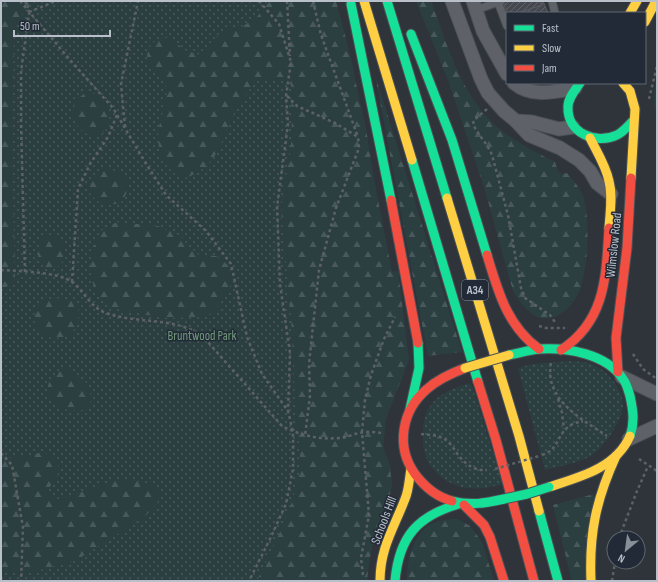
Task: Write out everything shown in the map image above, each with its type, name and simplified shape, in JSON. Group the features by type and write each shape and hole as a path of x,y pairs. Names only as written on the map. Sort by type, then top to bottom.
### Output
{"main road":[{"path":"350,1 375,115 418,344 419,368 410,409 404,425 403,435 405,451 411,469 416,477 428,489 444,499 462,504 484,525 490,537 504,581"},
{"name":"A34","path":"364,1 494,432 534,581"},
{"name":"A34","path":"388,1 516,429 558,581"},
{"path":"631,12 637,1"},
{"path":"646,20 656,1"},
{"path":"408,26 452,140 500,296 513,324 523,336 539,349"},
{"name":"Wilmslow Road","path":"620,374 616,338 618,311 627,248 633,121 635,109 633,96 626,84"},
{"path":"578,85 569,97 567,104 569,118 573,127 590,138 602,139 616,135 633,121"},
{"name":"Wilmslow Road","path":"561,350 576,341 591,321 600,298 604,282 608,242 610,194 609,180 603,163 590,138"},
{"path":"410,409 419,397 435,382 465,368 509,355 539,349 561,350 594,356 620,374 631,398 634,424 629,439 616,456 602,491 592,525 590,540 590,581"},
{"name":"Schools Hill","path":"395,581 399,555 406,538 410,532 428,516 439,510 462,504 483,503 504,499 549,487 584,475 616,456"},
{"name":"Schools Hill","path":"380,581 380,570 387,540 406,498 411,469"}],"street":[{"path":"452,1 481,79 488,93 504,112 516,121 529,135 560,148 579,160 590,172 597,183 610,194"},
{"path":"475,5 483,31 506,72"},
{"path":"515,84 525,90 542,93 578,85"},
{"path":"516,121 532,122 559,129 573,127"},
{"path":"620,374 657,394"},
{"path":"629,439 657,426"}],"lane":[{"path":"552,1 555,12"},
{"path":"475,5 500,2 506,23"}],"path":[{"path":"20,1 117,114 166,195 206,231 231,264 247,337 262,374 288,411"},
{"path":"25,1 30,12 21,72 25,272"},
{"path":"30,12 56,1"},
{"path":"125,128 121,84 138,1"},
{"path":"259,1 279,24 290,62"},
{"path":"249,581 286,504 294,469 293,432 288,411 290,352 280,284 277,207 288,124 286,96 290,62 287,1"},
{"path":"304,436 310,396 309,364 319,270 336,208 359,148 358,136 321,35 313,1"},
{"path":"286,96 297,106 335,123 358,136"},
{"path":"486,109 474,120 473,124 476,132 489,147 492,155 508,215 521,288 525,298 550,315 555,322"},
{"path":"72,282 78,189 90,164 108,137 117,114"},
{"path":"1,270 64,278 72,282 91,303 104,313 125,318 178,325 194,331 207,341 222,357 277,421 282,426 293,432 304,436 321,439 340,438 362,432 382,433"},
{"path":"364,580 361,558 369,515 362,432 365,400 371,375 384,339 395,317 409,299"},
{"path":"534,324 546,328 566,328"},
{"path":"551,363 550,377 562,413 564,430"},
{"path":"557,396 568,408 607,436"},
{"path":"422,434 435,435 447,440 464,463 474,469 495,469 548,453 564,430 572,424 584,420"},
{"path":"1,453 12,465 23,527 21,581"},
{"path":"639,459 657,471"},
{"path":"622,530 648,466"},
{"path":"612,581 614,570"}],"green space":[{"name":"Bruntwood Park","path":"1,1 327,1 392,272 398,271 404,373 386,418 383,446 390,466 392,486 388,500 377,525 369,562 367,581 1,581"},
{"path":"1,1 33,1 16,22 14,36 12,154 15,278 8,286 1,288"},
{"path":"270,1 336,1 351,58 366,128 373,174 392,272 398,271 409,360 386,418 383,446 390,466 392,486 388,500 377,525 369,562 367,581 257,581 277,539 292,502 300,472 300,448 296,427 292,331 281,207 291,147 291,85 274,79 255,82 235,112 216,153 205,167 196,173 185,178 175,174 165,164 159,149 158,131 167,90 163,79 153,71 148,63 147,55 150,46 157,39 167,38 177,43 184,50 200,55 208,50 213,40 219,34 227,29 238,29 256,18"},
{"path":"416,1 431,1 456,67 472,98 483,112 495,125 509,136 555,162 558,171 562,174 567,173 583,195 587,220 587,245 583,280 579,293 573,302 566,310 555,317 547,319 534,315 523,305 513,291 484,187 448,80"},
{"path":"375,75 462,352 428,356"},
{"path":"657,77 657,115 654,106 654,96"},
{"path":"86,92 96,94 101,97 105,101 109,112 109,124 102,134 94,138 85,133 79,127 74,120 71,111 79,98"},
{"path":"106,168 118,172 127,180 127,191 123,201 111,205 98,202 87,189 94,176"},
{"path":"117,222 158,226 181,236 189,247 199,255 216,256 229,266 232,283 218,308 206,317 164,318 112,308 99,296 93,284 90,269 93,249 102,230"},
{"path":"48,235 54,235 62,240 64,249 63,261 56,269 46,268 42,265 38,256 41,241"},
{"path":"54,298 72,300 77,303 79,312 78,320 70,336 61,338 46,337 37,329 34,316 36,306 44,300"},
{"path":"573,361 594,365 612,379 620,392 622,399 623,406 621,414 611,434 595,453 582,460 545,470 518,368 532,364"},
{"path":"64,369 72,369 81,379 86,382 91,399 87,409 74,411 63,409 55,402 47,391 52,378"},
{"path":"471,383 503,484 476,489 467,488 448,482 440,476 429,463 423,444 423,427 426,415 435,400 444,393"},
{"path":"43,452 59,460 58,475 47,491 56,501 112,481 134,481 152,485 159,492 158,503 142,519 75,561 32,572 11,571 1,574 1,458 25,457"},
{"path":"594,494 587,581 572,581 553,505"},
{"path":"458,519 470,526 482,542 494,581 407,581 408,565 412,548 421,533 426,527 433,523"}],"building":[{"path":"503,1 540,1 542,5 521,12 506,12"},
{"path":"540,1 543,1 548,12 521,12 542,5"}],"traffic: fast":[{"path":"387,1 447,198"},
{"path":"351,4 391,200"},
{"path":"411,34 452,140 487,255"},
{"path":"579,84 570,97 568,104 569,116 572,124 578,130 592,137 609,138 619,134 633,121"},
{"path":"412,160 478,382"},
{"path":"410,409 419,368 418,343"},
{"path":"509,355 539,349 562,349 586,354 607,363 616,370 626,383 628,389 633,416 633,426 630,436"},
{"path":"504,499 549,487"},
{"path":"452,501 459,503 478,503 504,499"},
{"path":"395,581 401,552 406,540 413,530 421,522 432,515 459,504"},
{"path":"539,511 558,581"}],"traffic: slow":[{"path":"364,1 412,160"},
{"path":"631,12 637,1"},
{"path":"646,20 656,1"},
{"path":"624,84 630,91 635,109 631,178"},
{"path":"590,138 604,164 608,175 611,198 609,228"},
{"path":"447,198 519,436 539,511"},
{"path":"465,368 509,355"},
{"path":"549,487 585,475 606,464 624,447 630,436"},
{"path":"591,581 591,547 595,517 603,487 616,456"},
{"path":"380,581 382,558 388,538 406,496 411,469"}],"traffic: jam":[{"path":"618,372 616,338 627,248 631,178"},
{"path":"391,200 418,343"},
{"path":"561,350 576,338 587,325 601,296 607,263 609,228"},
{"path":"487,255 495,282 511,319 528,340 539,349"},
{"path":"452,501 441,497 431,490 422,483 415,474 405,452 403,440 404,429 407,418 418,398 431,385 440,379 465,368"},
{"path":"478,382 496,440 534,581"},
{"path":"464,505 484,525 490,537 504,581"}]}
